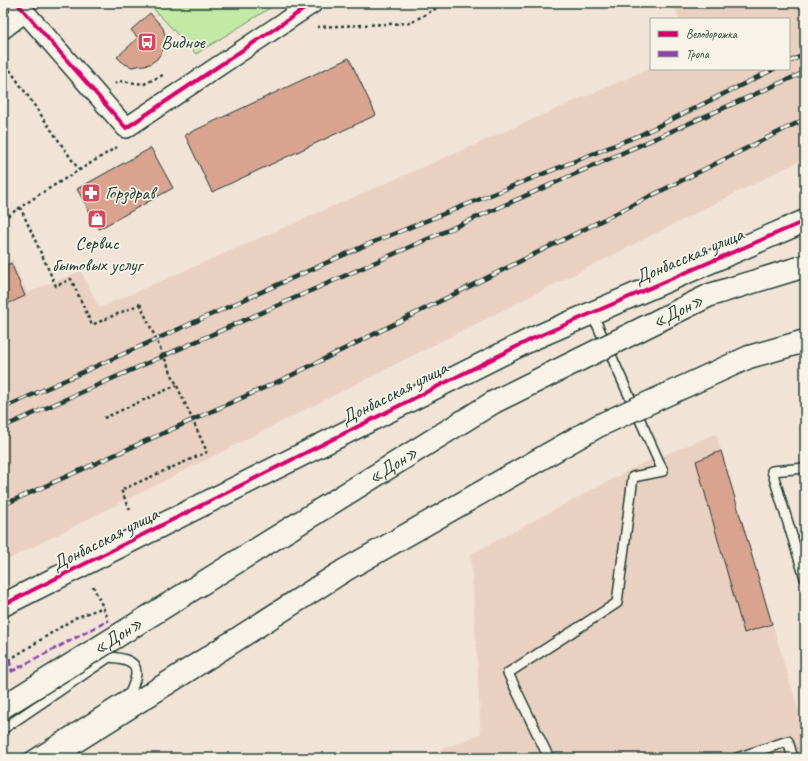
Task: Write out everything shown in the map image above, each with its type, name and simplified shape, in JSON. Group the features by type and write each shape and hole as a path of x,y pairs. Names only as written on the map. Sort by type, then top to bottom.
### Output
{"main road":[{"name":"Донбасская улица","path":"3,605 532,339 805,221"},
{"name":"«Дон»","path":"3,707 494,402 710,295 805,266"},
{"path":"49,758 346,570 598,426 750,357 805,341"}],"street":[{"path":"3,29 21,8 126,128 313,3"}],"lane":[{"path":"549,758 508,673 617,603 633,477 663,471 592,313"},
{"path":"805,468 772,471 805,578"},
{"path":"3,729 110,657 125,658 132,662 136,672 136,680 130,693 28,758"},
{"path":"737,758 788,741 794,758"}],"path":[{"path":"311,31 318,27 410,24 446,3"},
{"path":"3,60 79,170"},
{"path":"3,219 121,144"},
{"path":"20,207 56,286 71,279 92,325 140,304 207,452 122,490 130,510"},
{"path":"104,418 177,385"},
{"path":"9,660 75,618 104,607 92,584"}],"shaded area":[{"path":"672,3 805,3 805,158 3,562 3,264 12,260 27,293 81,271 99,308 650,68 650,70 790,70 790,18 680,18"},
{"path":"716,434 805,733 805,758 419,758 481,734 471,554 639,465"}],"green space":[{"path":"148,3 278,3 196,54"}],"building":[{"path":"150,13 163,28 166,39 163,50 157,59 150,64 132,67 123,63 117,57 138,38 131,30"},
{"path":"349,58 376,115 212,192 185,135"},
{"path":"151,148 173,188 99,229 77,189"},
{"path":"11,263 25,296 3,306 3,267"},
{"path":"721,451 772,624 744,633 696,461"},
{"path":"805,512 805,524 802,513"}],"railway":[{"path":"790,62 805,54"},
{"path":"3,408 366,245 640,135 772,70"},
{"path":"3,427 805,72"},
{"path":"3,505 286,378 805,119"}],"marked path":[{"path":"3,676 109,620"},
{"path":"9,660 12,671"}],"cycle path":[{"path":"17,3 126,128 313,3"},
{"path":"3,605 532,339 805,221"}],"place":[{"name":"Видное","path":"147,42"},
{"name":"Горздрав","path":"91,193"},
{"name":"Сервис бытовых услуг","path":"97,219"}]}
